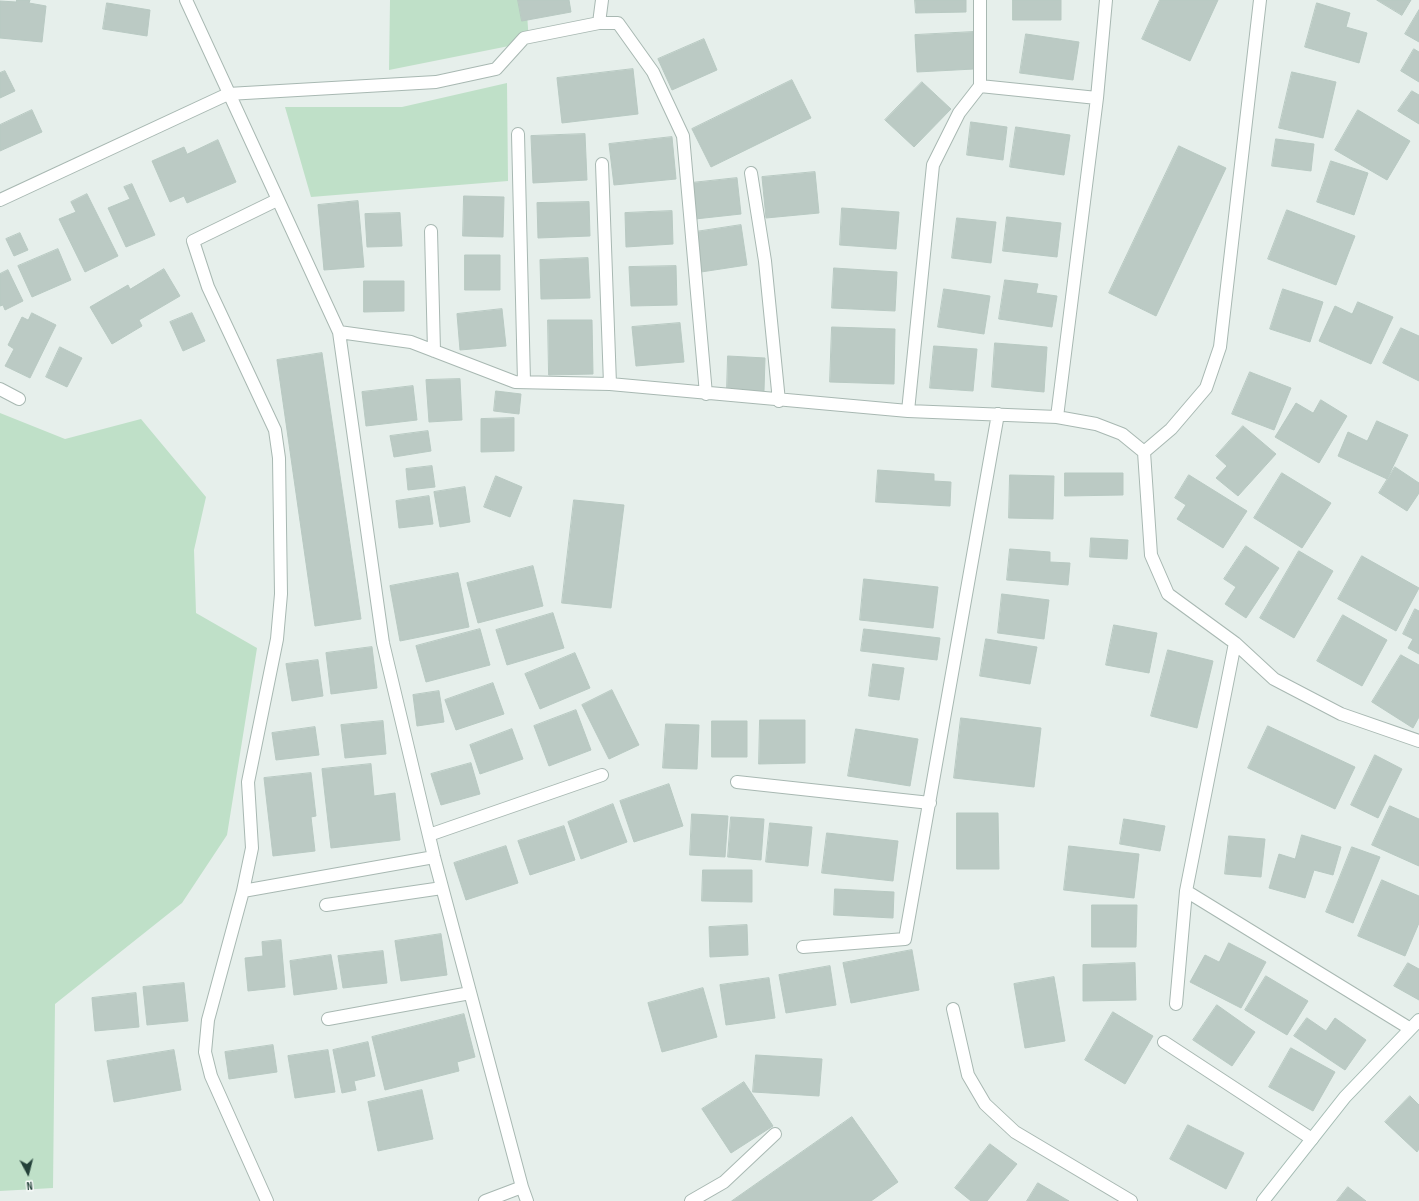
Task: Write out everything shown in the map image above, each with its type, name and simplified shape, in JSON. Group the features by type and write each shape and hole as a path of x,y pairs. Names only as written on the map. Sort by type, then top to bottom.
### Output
{"street":[{"path":"186,0 338,332 383,643 434,857 527,1201"},
{"path":"598,23 602,0"},
{"path":"908,412 933,165 959,113 980,86 980,0"},
{"path":"1057,417 1097,98 1106,0"},
{"path":"1144,452 1171,429 1206,388 1220,347 1260,0"},
{"path":"0,200 228,94 436,82 496,69 524,38 598,23 618,23 653,72 683,136 706,394"},
{"path":"980,86 1097,98"},
{"path":"518,134 524,382"},
{"path":"602,164 610,384"},
{"path":"750,173 765,261 779,401"},
{"path":"267,1201 211,1076 205,1052 208,1020 243,891 252,848 248,782 277,639 281,594 279,458 275,430 208,287 193,241 277,200"},
{"path":"432,231 434,351"},
{"path":"338,332 411,342 496,376 516,382 610,384 908,412 1057,417 1096,424 1122,434 1144,452 1151,555 1168,594 1235,643 1274,679 1341,714 1419,741"},
{"path":"0,389 19,398"},
{"path":"803,947 904,939 930,803 998,414"},
{"path":"1176,1004 1186,891 1235,643"},
{"path":"429,835 602,775"},
{"path":"737,782 930,803"},
{"path":"243,891 434,857"},
{"path":"326,905 442,888"},
{"path":"1186,891 1409,1028"},
{"path":"328,1020 470,993"},
{"path":"954,1008 968,1075 985,1104 1015,1132 1131,1201"},
{"path":"1264,1201 1345,1097 1409,1028 1419,1020"},
{"path":"1164,1042 1312,1139"},
{"path":"691,1201 724,1182 775,1134"},
{"path":"485,1201 522,1187"}],"green space":[{"path":"390,0 526,0 529,42 389,70"},
{"path":"507,83 508,181 311,197 285,107 402,107"},
{"path":"0,413 65,439 141,419 206,497 194,550 196,613 257,648 227,835 182,903 55,1004 53,1188 0,1191"}],"building":[{"path":"17,0 30,0 29,3 46,6 42,42 0,38 0,1 16,2"},
{"path":"518,0 569,0 571,12 522,21"},
{"path":"915,0 966,0 966,12 916,13"},
{"path":"1013,0 1061,0 1061,20 1013,20"},
{"path":"1160,0 1218,0 1190,61 1142,39"},
{"path":"1377,0 1411,0 1402,15"},
{"path":"107,3 150,10 147,36 103,29"},
{"path":"1317,3 1350,13 1346,27 1367,33 1359,63 1305,47"},
{"path":"1419,10 1419,42 1405,34"},
{"path":"973,32 974,69 917,72 915,35"},
{"path":"1026,34 1079,42 1073,80 1020,73"},
{"path":"704,39 717,70 672,90 658,59"},
{"path":"1414,49 1419,52 1419,82 1401,71"},
{"path":"633,69 638,114 562,123 557,78"},
{"path":"5,71 15,91 0,98 0,73"},
{"path":"1292,72 1336,82 1323,138 1279,128"},
{"path":"792,80 811,118 711,167 692,129"},
{"path":"922,82 951,109 914,147 885,120"},
{"path":"1412,91 1419,95 1419,124 1398,111"},
{"path":"32,110 42,132 0,151 0,125"},
{"path":"1358,110 1410,141 1387,180 1335,150"},
{"path":"971,122 1007,127 1003,160 967,155"},
{"path":"1016,127 1070,135 1064,175 1010,167"},
{"path":"585,134 587,180 533,183 531,136"},
{"path":"672,137 676,179 614,185 609,144"},
{"path":"1276,139 1314,144 1311,171 1272,166"},
{"path":"218,140 236,182 187,203 184,196 170,202 152,161 184,147 187,154"},
{"path":"1179,146 1226,168 1156,316 1109,293"},
{"path":"1331,161 1368,173 1354,215 1317,202"},
{"path":"815,172 819,213 766,218 762,177"},
{"path":"737,178 741,214 695,219 691,183"},
{"path":"132,184 155,235 126,247 108,208 130,199 124,187"},
{"path":"87,194 118,256 85,272 59,219 76,212 71,202"},
{"path":"464,196 504,197 503,237 463,236"},
{"path":"358,201 364,267 324,270 318,205"},
{"path":"589,202 590,236 538,238 537,203"},
{"path":"842,208 899,212 896,249 840,245"},
{"path":"1287,210 1355,236 1336,285 1268,259"},
{"path":"672,211 673,244 626,247 625,213"},
{"path":"400,213 402,246 367,247 365,214"},
{"path":"1007,217 1061,223 1057,257 1003,251"},
{"path":"957,218 996,222 991,263 952,258"},
{"path":"741,225 747,265 701,272 695,232"},
{"path":"20,233 28,250 14,256 6,239"},
{"path":"58,249 71,280 32,297 18,266"},
{"path":"465,255 500,255 500,290 465,290"},
{"path":"588,258 590,298 541,299 540,260"},
{"path":"676,266 677,305 631,306 629,267"},
{"path":"834,268 897,272 895,311 832,308"},
{"path":"164,269 180,296 139,320 142,326 112,344 90,307 128,285 130,289"},
{"path":"8,270 23,301 5,310 3,305 0,306 0,274"},
{"path":"1005,280 1038,284 1036,293 1057,296 1052,327 999,319"},
{"path":"364,281 404,281 404,311 364,312"},
{"path":"944,289 990,296 984,334 938,327"},
{"path":"1283,289 1323,302 1310,342 1270,329"},
{"path":"1358,302 1393,317 1371,364 1319,341 1335,306 1352,314"},
{"path":"502,309 506,346 460,350 457,314"},
{"path":"32,313 56,325 30,378 5,366 14,349 8,345 22,317 28,320"},
{"path":"192,313 205,341 183,351 170,322"},
{"path":"548,320 592,320 593,374 549,375"},
{"path":"680,323 684,362 636,366 632,327"},
{"path":"832,327 895,329 894,384 830,382"},
{"path":"1401,328 1419,336 1419,381 1383,363"},
{"path":"995,343 1047,347 1044,392 992,387"},
{"path":"934,346 977,349 973,391 930,388"},
{"path":"60,347 82,358 67,387 46,377"},
{"path":"322,353 361,619 315,626 277,360"},
{"path":"728,356 765,358 764,391 727,390"},
{"path":"1250,372 1291,388 1274,430 1232,414"},
{"path":"460,379 462,420 429,422 426,380"},
{"path":"413,386 417,420 366,426 362,392"},
{"path":"496,391 521,394 519,414 494,411"},
{"path":"1321,400 1347,416 1319,463 1275,437 1296,403 1313,413"},
{"path":"514,418 514,451 481,452 481,419"},
{"path":"1377,421 1408,435 1387,479 1338,456 1348,432 1367,441"},
{"path":"1243,426 1276,454 1238,496 1216,478 1227,466 1216,456"},
{"path":"428,431 431,451 394,457 390,436"},
{"path":"432,466 435,487 408,490 406,469"},
{"path":"1395,467 1419,483 1419,493 1407,511 1379,493"},
{"path":"878,470 934,474 934,481 951,482 950,506 876,502"},
{"path":"1065,473 1123,473 1123,495 1065,496"},
{"path":"1282,473 1331,503 1302,548 1254,518"},
{"path":"1010,475 1054,476 1053,519 1009,518"},
{"path":"1189,475 1247,511 1223,548 1177,519 1186,505 1175,498"},
{"path":"496,476 522,487 510,517 484,507"},
{"path":"465,487 470,522 440,527 434,492"},
{"path":"429,496 433,524 399,528 396,501"},
{"path":"574,500 624,505 611,608 562,603"},
{"path":"1091,538 1128,540 1127,559 1090,557"},
{"path":"1246,546 1279,568 1246,618 1225,604 1236,587 1224,579"},
{"path":"1010,549 1050,552 1050,562 1070,563 1068,585 1007,580"},
{"path":"1299,551 1333,571 1294,638 1260,618"},
{"path":"1362,556 1419,588 1396,631 1338,599"},
{"path":"533,566 543,606 478,623 467,583"},
{"path":"458,573 469,627 400,641 390,586"},
{"path":"864,579 938,587 933,628 860,620"},
{"path":"1002,594 1049,600 1044,639 998,633"},
{"path":"1415,609 1419,611 1419,654 1408,648 1413,639 1403,634"},
{"path":"553,613 564,648 507,665 496,630"},
{"path":"1343,615 1387,640 1362,686 1317,661"},
{"path":"1114,625 1157,633 1149,673 1106,665"},
{"path":"480,629 490,665 426,682 416,646"},
{"path":"864,629 940,638 937,660 861,651"},
{"path":"986,639 1037,647 1030,684 980,676"},
{"path":"372,647 377,688 331,694 326,653"},
{"path":"1168,650 1213,661 1197,728 1151,716"},
{"path":"575,653 590,688 540,709 525,674"},
{"path":"1401,655 1419,665 1419,717 1413,728 1372,702"},
{"path":"318,660 323,696 292,701 286,664"},
{"path":"873,664 904,668 899,700 869,696"},
{"path":"493,683 504,714 456,730 445,700"},
{"path":"612,690 639,745 609,759 582,705"},
{"path":"439,691 444,722 417,726 413,695"},
{"path":"576,710 591,750 549,766 534,726"},
{"path":"961,718 1041,728 1034,787 954,778"},
{"path":"760,720 805,720 805,763 759,764"},
{"path":"383,721 386,754 345,758 341,725"},
{"path":"712,721 747,721 747,757 712,757"},
{"path":"666,724 699,725 697,769 663,768"},
{"path":"1268,726 1355,767 1335,809 1248,768"},
{"path":"315,727 319,755 276,760 272,733"},
{"path":"512,729 523,759 480,774 470,745"},
{"path":"856,729 918,739 910,786 848,776"},
{"path":"1375,755 1402,769 1378,818 1351,805"},
{"path":"471,763 480,794 441,805 431,774"},
{"path":"371,764 374,796 395,793 400,840 331,848 322,769"},
{"path":"311,773 316,816 311,817 315,851 273,856 264,778"},
{"path":"669,784 683,826 634,842 620,801"},
{"path":"613,804 627,842 581,859 568,822"},
{"path":"1390,806 1419,819 1419,866 1372,845"},
{"path":"957,813 998,813 999,869 957,869"},
{"path":"692,814 728,816 725,857 690,855"},
{"path":"731,817 764,819 761,860 728,857"},
{"path":"1124,819 1165,826 1160,851 1120,844"},
{"path":"770,823 812,827 808,866 766,862"},
{"path":"564,826 575,860 530,875 518,841"},
{"path":"827,833 898,841 893,881 822,873"},
{"path":"1302,835 1341,847 1333,875 1314,870 1305,898 1269,888 1279,854 1295,859"},
{"path":"1229,836 1265,839 1261,877 1225,874"},
{"path":"506,846 518,883 466,900 454,863"},
{"path":"1069,846 1139,854 1134,898 1064,890"},
{"path":"1352,847 1380,857 1353,923 1326,912"},
{"path":"703,870 752,870 752,902 702,901"},
{"path":"1382,880 1419,896 1419,923 1405,956 1358,936"},
{"path":"835,889 894,892 893,918 834,915"},
{"path":"1092,905 1137,905 1136,947 1092,947"},
{"path":"747,925 748,955 710,957 709,927"},
{"path":"441,934 447,975 401,981 395,941"},
{"path":"281,940 285,987 248,991 245,958 263,956 262,942"},
{"path":"1229,943 1266,962 1241,1008 1190,982 1205,955 1219,962"},
{"path":"912,950 919,990 851,1003 843,963"},
{"path":"383,951 387,983 343,988 338,956"},
{"path":"331,955 337,989 294,995 290,961"},
{"path":"1135,963 1136,1000 1083,1001 1083,965"},
{"path":"1408,963 1419,969 1419,1000 1394,986"},
{"path":"830,966 836,1005 786,1013 779,975"},
{"path":"1266,976 1308,1001 1287,1035 1245,1010"},
{"path":"1054,977 1065,1041 1025,1048 1014,984"},
{"path":"769,978 775,1018 726,1025 720,985"},
{"path":"184,983 188,1021 147,1025 143,987"},
{"path":"703,988 717,1037 662,1052 648,1003"},
{"path":"136,993 139,1027 95,1031 92,998"},
{"path":"1217,1005 1255,1032 1232,1066 1193,1040"},
{"path":"1113,1012 1153,1036 1125,1084 1085,1060"},
{"path":"464,1014 475,1057 457,1062 459,1071 385,1090 372,1037"},
{"path":"1307,1018 1326,1031 1335,1018 1366,1040 1345,1070 1294,1036"},
{"path":"368,1042 375,1076 354,1081 356,1090 342,1093 333,1050"},
{"path":"273,1045 277,1072 229,1079 225,1052"},
{"path":"1291,1048 1335,1072 1313,1111 1269,1087"},
{"path":"174,1050 181,1090 114,1102 107,1061"},
{"path":"328,1050 335,1092 295,1098 288,1056"},
{"path":"756,1055 822,1059 819,1096 753,1092"},
{"path":"744,1082 773,1126 731,1153 702,1109"},
{"path":"422,1090 433,1139 378,1151 368,1102"},
{"path":"1410,1096 1419,1105 1419,1149 1417,1152 1385,1122"},
{"path":"852,1117 898,1182 871,1201 732,1201"},
{"path":"1188,1125 1244,1153 1226,1189 1170,1159"},
{"path":"990,1144 1017,1164 987,1201 971,1201 955,1188"},
{"path":"1038,1183 1069,1201 1027,1201"},
{"path":"1348,1187 1366,1201 1337,1201"}]}
